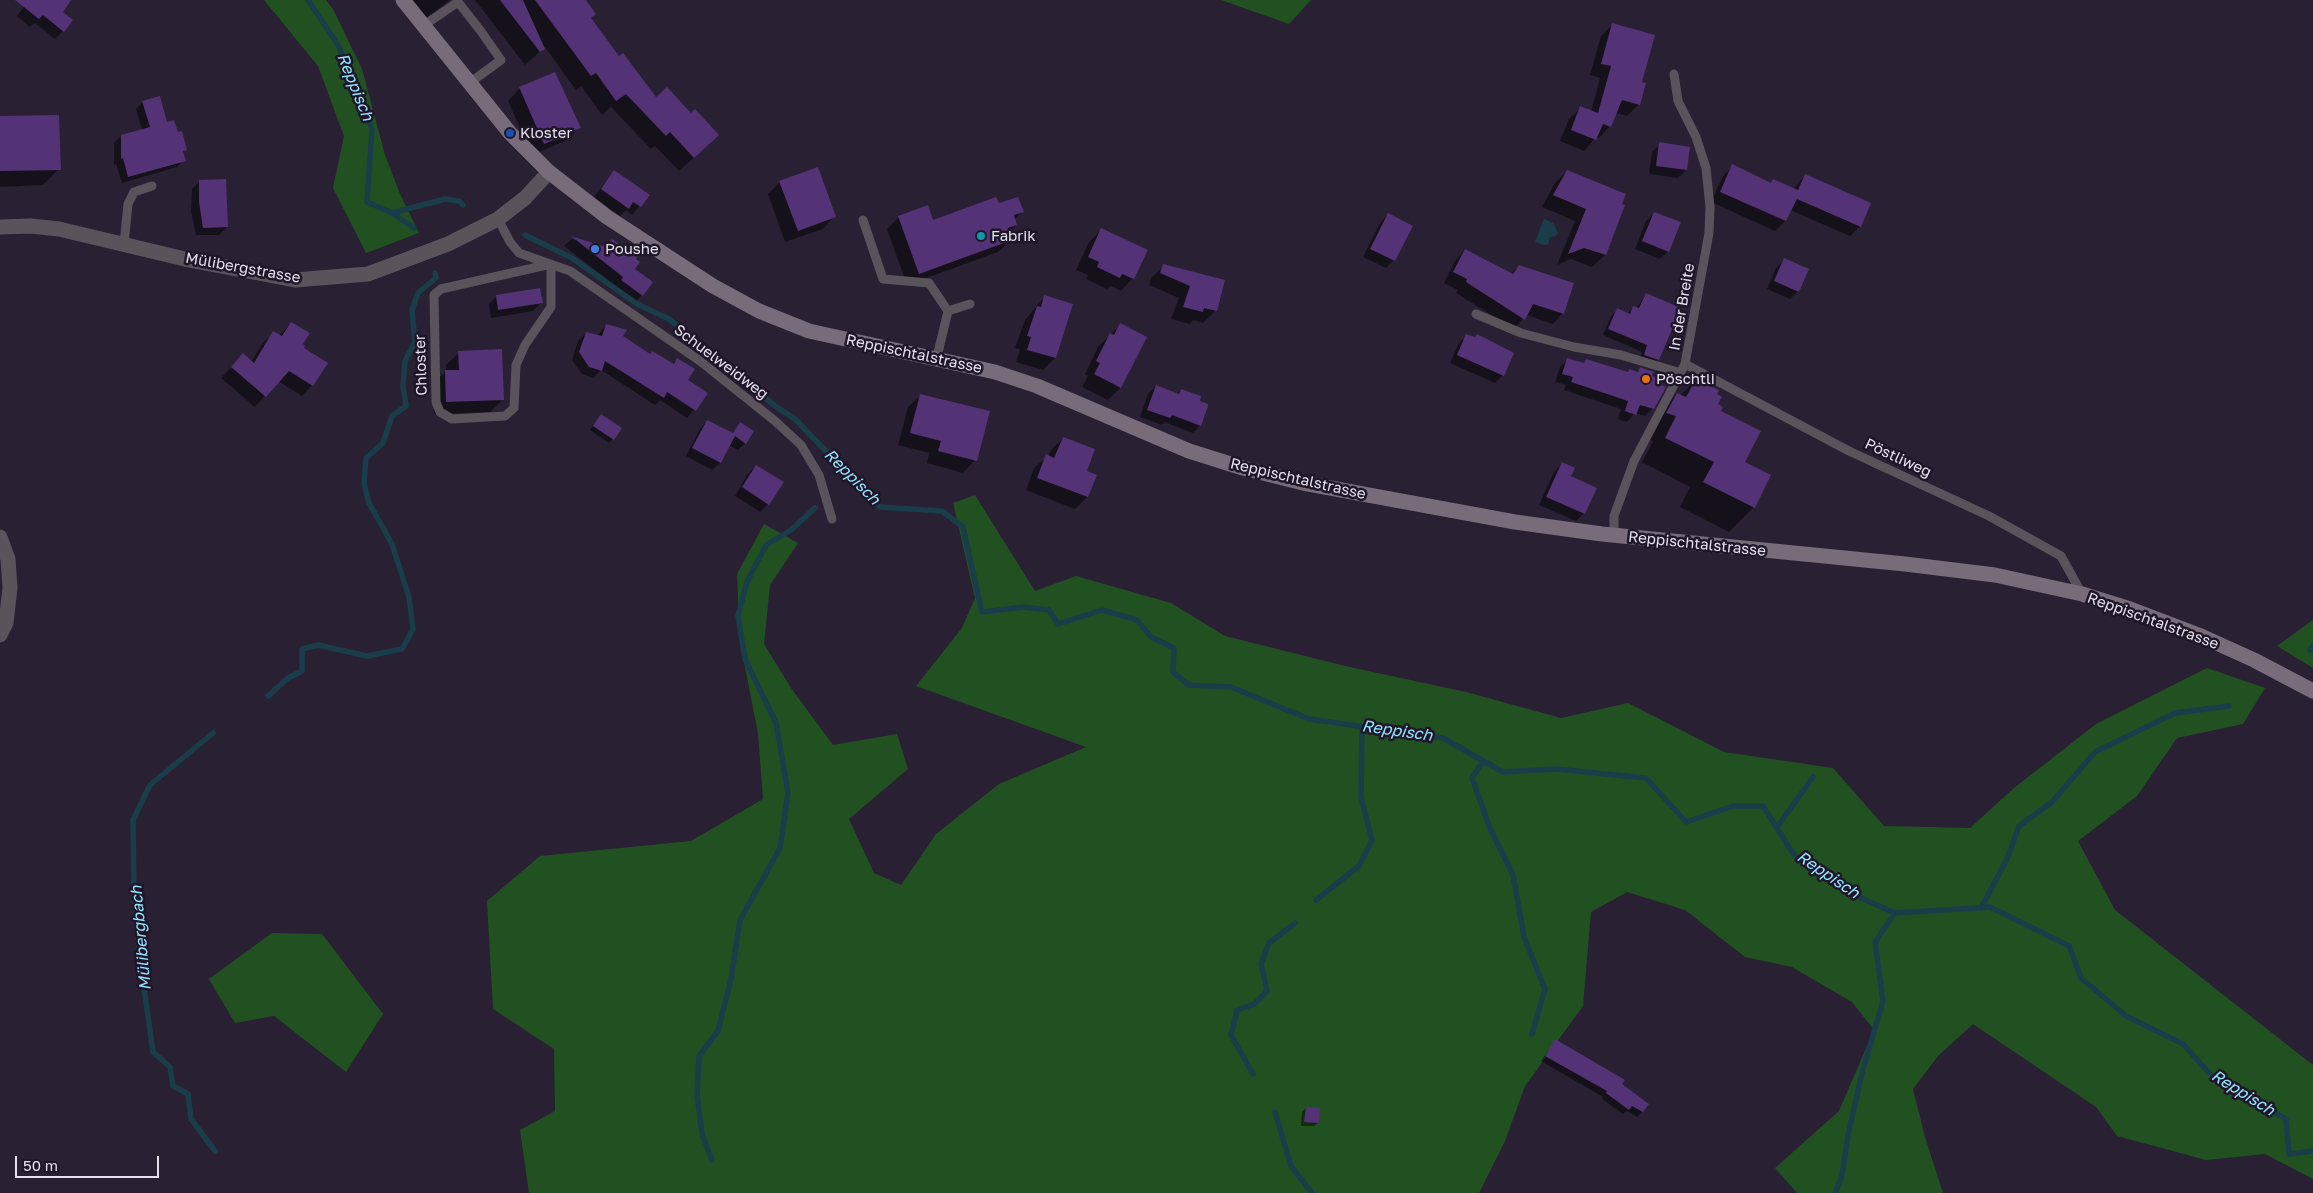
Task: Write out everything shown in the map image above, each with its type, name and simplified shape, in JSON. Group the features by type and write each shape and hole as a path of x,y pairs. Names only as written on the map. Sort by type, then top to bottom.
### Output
{"main road":[{"name":"Reppischtalstrasse","path":"403,0 468,84 510,133 549,172 607,217 713,286 759,311 809,331 995,372 1037,386 1189,452 1303,483 1497,518 1614,535 1905,564 1995,575 2082,594 2130,609 2201,636 2254,660 2313,691"}],"street":[{"name":"Mülibergstrasse","path":"0,227 31,226 59,229 295,280 368,274 448,244 498,219 525,198 549,172"},
{"path":"0,536 8,560 10,588 6,623 0,634"}],"lane":[{"path":"423,26 458,2 480,30 501,60 468,84"},
{"name":"In der Breite","path":"1614,535 1614,516 1634,461 1685,364 1709,233 1710,207 1706,168 1696,137 1678,101 1674,74"},
{"path":"124,244 128,204 134,192 152,186"},
{"name":"Schuelweidweg","path":"498,219 518,253 570,272 700,361 775,421 801,445 819,475 832,519"},
{"path":"864,220 883,279 929,283 948,311 937,358"},
{"name":"Chloster","path":"552,264 551,307 525,345 516,365 514,408 505,416 452,419 440,412 436,402 434,295 441,289 552,264"},
{"path":"948,311 970,304"},
{"path":"1476,314 1521,333 1574,347 1621,355 1681,373"},
{"name":"Pöstliweg","path":"1685,364 1849,450 1988,516 2061,556 2082,594"}],"green space":[{"path":"264,0 326,0 333,9 362,69 385,155 400,194 419,233 366,253 333,188 344,136 318,66"},
{"path":"1221,0 1311,0 1289,24"},
{"path":"975,495 1035,591 1076,576 1171,603 1225,636 1345,666 1466,692 1561,718 1628,703 1724,752 1833,768 1884,826 1970,828 2014,788 2096,724 2207,668 2265,688 2243,724 2177,738 2137,796 2078,841 2115,910 2313,1065 2313,1179 2265,1154 2206,1160 2117,1136 2096,1107 1973,1024 1938,1056 1913,1089 1925,1137 1943,1193 1797,1193 1775,1168 1839,1111 1874,1030 1852,1002 1792,967 1745,957 1685,910 1627,892 1591,912 1583,1006 1525,1086 1505,1141 1479,1193 529,1193 520,1130 555,1111 554,1049 493,1009 487,901 540,856 691,841 763,799 758,733 740,642 737,574 764,524 798,543 770,585 764,644 791,688 833,745 897,734 908,769 849,819 874,873 901,885 936,834 999,784 1086,747 916,686 962,628 975,598 953,503"},
{"path":"2313,620 2313,668 2277,646"},
{"path":"272,933 322,934 383,1014 346,1072 274,1016 235,1023 209,979"}],"water":[{"path":"1544,219 1553,223 1558,233 1556,236 1550,237 1548,244 1544,245 1535,242"}],"building":[{"path":"15,0 71,0 63,12 73,20 64,32 43,15 39,19"},
{"path":"500,0 523,0 545,49 540,52"},
{"path":"535,0 586,0 596,14 591,18 619,56 623,53 656,97 667,87 691,113 695,109 719,135 694,158 670,132 666,136 626,94 616,101 596,73 591,76"},
{"path":"1612,23 1655,35 1642,82 1646,83 1640,105 1622,100 1611,127 1603,124 1596,140 1571,130 1580,106 1598,113 1611,66 1601,64"},
{"path":"555,72 581,128 544,144 519,87"},
{"path":"160,96 167,122 174,120 178,132 182,131 187,150 183,151 186,161 128,177 123,158 121,159 121,135 150,127 142,101"},
{"path":"59,115 61,170 0,171 0,116"},
{"path":"1659,142 1690,147 1687,170 1656,166"},
{"path":"1732,164 1771,183 1773,179 1798,190 1805,174 1871,203 1861,227 1797,199 1786,221 1720,192"},
{"path":"818,167 836,217 798,231 779,181"},
{"path":"614,170 650,195 641,207 633,202 629,209 601,189"},
{"path":"1567,170 1626,194 1622,204 1625,205 1606,255 1584,248 1568,254 1586,209 1553,195"},
{"path":"226,179 228,227 203,228 199,202 199,180"},
{"name":"Fabrik","path":"996,197 999,203 1018,197 1024,212 1014,215 1017,225 1008,228 1012,240 919,274 898,216 928,205 933,220"},
{"path":"1654,212 1681,222 1669,252 1642,241"},
{"path":"1388,213 1413,226 1395,261 1370,249"},
{"path":"1101,228 1148,250 1134,279 1122,274 1120,278 1097,267 1099,262 1088,257"},
{"path":"571,236 606,247 612,239 638,256 636,259 640,262 635,269 653,282 643,296 621,280 623,277"},
{"path":"1465,249 1513,274 1519,265 1574,283 1564,314 1533,304 1525,320 1466,282 1467,279 1453,272"},
{"path":"1784,258 1809,269 1799,292 1774,281"},
{"path":"1163,264 1225,280 1217,311 1204,308 1203,312 1183,307 1190,286 1160,273"},
{"path":"540,288 543,303 498,310 496,295"},
{"path":"1646,293 1681,308 1659,360 1644,355 1647,345 1608,329 1617,308 1630,314 1633,306 1639,308"},
{"path":"1044,295 1073,304 1056,358 1027,350 1031,337 1027,336 1037,306 1041,307"},
{"path":"291,322 310,333 303,344 304,348 328,363 313,386 289,371 266,397 231,367 243,353 254,363 273,331 282,336"},
{"path":"1120,323 1147,337 1121,388 1094,374 1100,363 1096,361 1110,333 1114,335"},
{"path":"606,324 627,330 623,336 650,354 652,351 674,364 677,358 695,369 688,380 708,393 696,411 667,392 664,398 605,361 602,371 589,367 579,352 586,332 602,336"},
{"path":"1466,334 1475,337 1477,334 1514,353 1504,376 1457,355"},
{"path":"502,349 504,400 446,402 445,370 459,370 458,351"},
{"path":"1567,358 1584,363 1586,359 1628,372 1629,369 1638,372 1640,367 1654,372 1652,376 1662,379 1661,385 1666,387 1654,409 1640,405 1636,415 1625,411 1628,401 1571,382 1573,377 1562,374"},
{"path":"1696,379 1719,390 1717,394 1722,397 1718,404 1723,407 1721,411 1761,431 1745,462 1771,475 1755,508 1703,482 1714,462 1665,438 1676,416 1666,413 1677,393 1686,397"},
{"path":"1156,385 1179,394 1181,389 1201,396 1200,401 1208,404 1208,406 1201,426 1172,415 1170,418 1147,410"},
{"path":"920,394 990,411 977,461 938,451 941,441 910,433"},
{"path":"601,414 622,428 614,440 593,426"},
{"path":"707,420 733,433 740,422 754,431 746,444 735,436 721,463 692,448"},
{"path":"1063,437 1095,449 1087,471 1097,475 1088,497 1037,478 1046,454 1054,458"},
{"path":"1562,462 1575,468 1571,476 1597,488 1585,514 1546,497"},
{"path":"756,465 784,482 769,505 742,487"},
{"path":"1555,1039 1625,1080 1622,1084 1649,1104 1643,1112 1632,1106 1629,1110 1606,1093 1607,1091 1545,1056"},
{"path":"1306,1107 1320,1108 1319,1123 1304,1122"}],"waterway":[{"name":"Reppisch","path":"308,0 338,45 372,129 367,202 392,213 445,199 459,201 463,205"},
{"name":"Mülibergbach","path":"392,213 414,228"},
{"name":"Reppisch","path":"525,235 572,258 637,304 669,319 775,406 795,419 880,507 942,511 963,527 982,612 1023,607 1049,610 1058,624 1102,610 1137,620 1151,637 1174,648 1173,672 1189,685 1231,687 1309,719 1443,738 1503,772 1557,769 1646,778 1686,822 1733,806 1763,806 1794,855 1861,898 1895,913 1990,907 2069,946 2081,978 2126,1016 2183,1044 2210,1074 2286,1119 2289,1154 2313,1151"},
{"name":"Mülibergbach","path":"268,696 288,678 302,671 302,649 318,645 367,656 402,649 413,629 409,597 392,544 369,503 364,484 366,458 383,443 392,416 406,406 403,387 405,361 415,342 412,310 418,293 436,278 435,273"},
{"path":"712,1160 702,1134 697,1095 699,1056 718,1031 731,979 740,920 780,848 788,793 776,723 745,659 738,616 747,582 766,545 791,530 815,508"},
{"path":"2310,650 2313,646"},
{"path":"1981,908 2007,859 2019,826 2052,802 2095,752 2175,713 2229,706"},
{"path":"1316,900 1359,866 1372,840 1361,797 1362,726"},
{"name":"Mülibergbach","path":"213,733 150,785 133,820 134,896 140,960 153,1052 170,1067 173,1086 188,1094 191,1119 215,1151"},
{"path":"1483,761 1472,778 1490,828 1513,875 1524,937 1545,989 1532,1034"},
{"path":"1777,827 1813,777"},
{"path":"1835,1193 1842,1176 1848,1135 1862,1073 1883,1001 1875,942 1895,913"},
{"path":"1253,1074 1231,1035 1237,1010 1254,1004 1267,991 1261,964 1269,943 1295,923"},
{"path":"1275,1112 1291,1166 1312,1193"}],"place":[{"name":"Kloster","path":"510,133"},
{"name":"Fabrik","path":"981,236"},
{"name":"Poushe","path":"595,249"},
{"name":"Pöschtli","path":"1646,379"}]}
